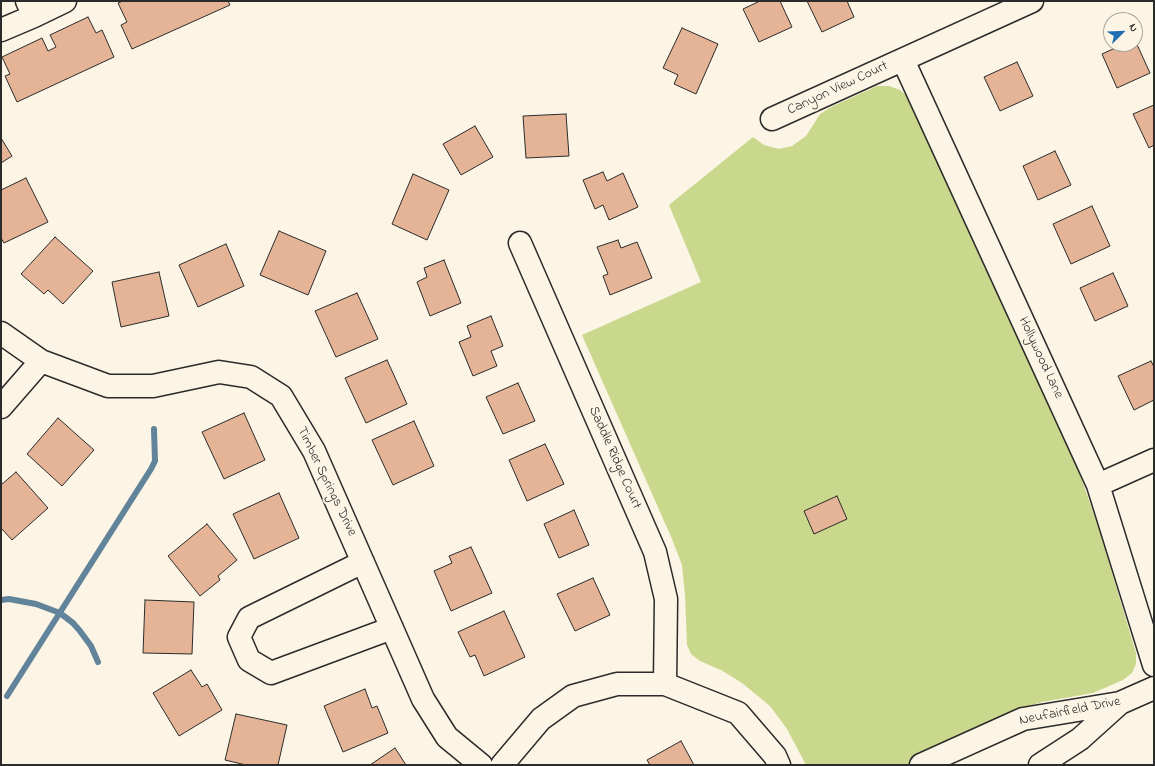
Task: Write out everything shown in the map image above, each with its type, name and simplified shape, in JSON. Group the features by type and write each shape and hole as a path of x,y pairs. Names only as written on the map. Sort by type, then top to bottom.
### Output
{"street":[{"path":"1,30 30,8 65,1"},
{"name":"Canyon View Court","path":"772,119 1032,1"},
{"name":"Hollywood Lane","path":"903,60 1098,485 1154,664"},
{"name":"Saddle Ridge Court","path":"520,243 656,552 666,599 665,684"},
{"name":"Timber Springs Drive","path":"1,333 40,361 108,386 153,386 219,372 251,377 281,396 314,451 423,699 448,737 481,765"},
{"path":"1,406 40,361"},
{"path":"1098,485 1154,460"},
{"path":"363,562 248,618 239,637 248,660 271,673 392,628"},
{"path":"502,765 541,719 573,696 617,684 665,684 738,712 775,756 779,765"},
{"name":"Neufairfield Drive","path":"921,765 1023,719 1120,704 1154,688"},
{"path":"1040,765 1080,739 1120,704"}],"green space":[{"path":"877,86 889,86 900,90 908,97 1076,463 1099,529 1136,653 1136,664 1132,673 1123,680 1093,693 1042,702 1007,713 950,739 932,749 911,765 806,765 787,729 770,706 742,683 721,670 700,661 691,654 687,645 682,565 582,335 701,282 669,205 753,137 764,145 779,149 792,146 806,136 820,114 831,107"}],"building":[{"path":"123,1 228,1 230,5 132,49 121,25 127,22 118,3"},
{"path":"760,1 780,1 792,27 759,42 743,9"},
{"path":"807,1 847,1 854,17 822,32"},
{"path":"88,17 96,33 102,30 114,57 17,102 5,76 10,74 2,57 42,38 48,51 56,47 50,35"},
{"path":"682,28 718,44 696,94 674,84 678,75 663,68"},
{"path":"1106,52 1140,52 1150,73 1117,88 1102,54"},
{"path":"1017,62 1033,96 1000,111 984,77"},
{"path":"1154,105 1154,145 1149,148 1133,114"},
{"path":"566,114 569,156 526,158 523,116"},
{"path":"475,126 493,157 461,175 443,144"},
{"path":"1,138 12,156 1,163"},
{"path":"1055,151 1071,185 1038,200 1023,166"},
{"path":"603,172 607,181 623,173 638,207 609,220 603,205 595,209 583,180"},
{"path":"413,174 449,190 427,240 392,224"},
{"path":"26,178 48,222 4,243 1,238 1,190"},
{"path":"1092,206 1110,246 1071,264 1053,224"},
{"path":"279,231 326,251 308,295 260,275"},
{"path":"55,237 93,271 63,304 48,290 44,294 21,274"},
{"path":"618,240 621,248 637,242 652,278 610,295 603,276 608,274 597,247"},
{"path":"226,244 244,286 198,307 179,265"},
{"path":"444,260 461,303 430,316 417,282 427,277 424,268"},
{"path":"159,272 169,316 121,327 112,282"},
{"path":"1113,273 1128,306 1095,321 1080,288"},
{"path":"357,293 378,339 336,357 315,311"},
{"path":"491,316 503,346 491,351 497,366 473,376 459,342 471,337 467,326"},
{"path":"387,360 407,404 366,423 345,378"},
{"path":"1151,361 1154,367 1154,400 1134,410 1118,376"},
{"path":"518,383 535,421 503,434 486,397"},
{"path":"244,413 265,460 224,479 202,432"},
{"path":"58,418 94,450 62,486 27,454"},
{"path":"414,421 434,466 393,485 372,440"},
{"path":"545,444 564,484 527,501 509,460"},
{"path":"16,472 48,508 12,540 1,528 1,485"},
{"path":"279,493 299,538 254,559 233,514"},
{"path":"837,496 847,519 814,534 804,511"},
{"path":"574,510 589,545 559,558 544,524"},
{"path":"207,524 237,560 218,576 220,580 200,596 168,556"},
{"path":"471,547 492,593 451,611 434,571 452,563 449,556"},
{"path":"593,578 610,615 575,631 557,594"},
{"path":"145,600 194,602 192,654 143,653"},
{"path":"504,611 525,657 484,676 475,655 470,657 458,632"},
{"path":"191,670 202,687 207,684 222,710 179,736 153,693"},
{"path":"365,689 372,708 377,706 388,733 343,752 324,706"},
{"path":"236,714 287,725 278,765 246,765 225,760"},
{"path":"681,741 694,765 650,765 647,760"},
{"path":"395,748 406,765 370,765"}],"waterway":[{"path":"7,696 151,469 155,461 154,429"},
{"path":"1,600 9,599 36,604 60,613 73,623 80,631 91,646 98,662"}]}
